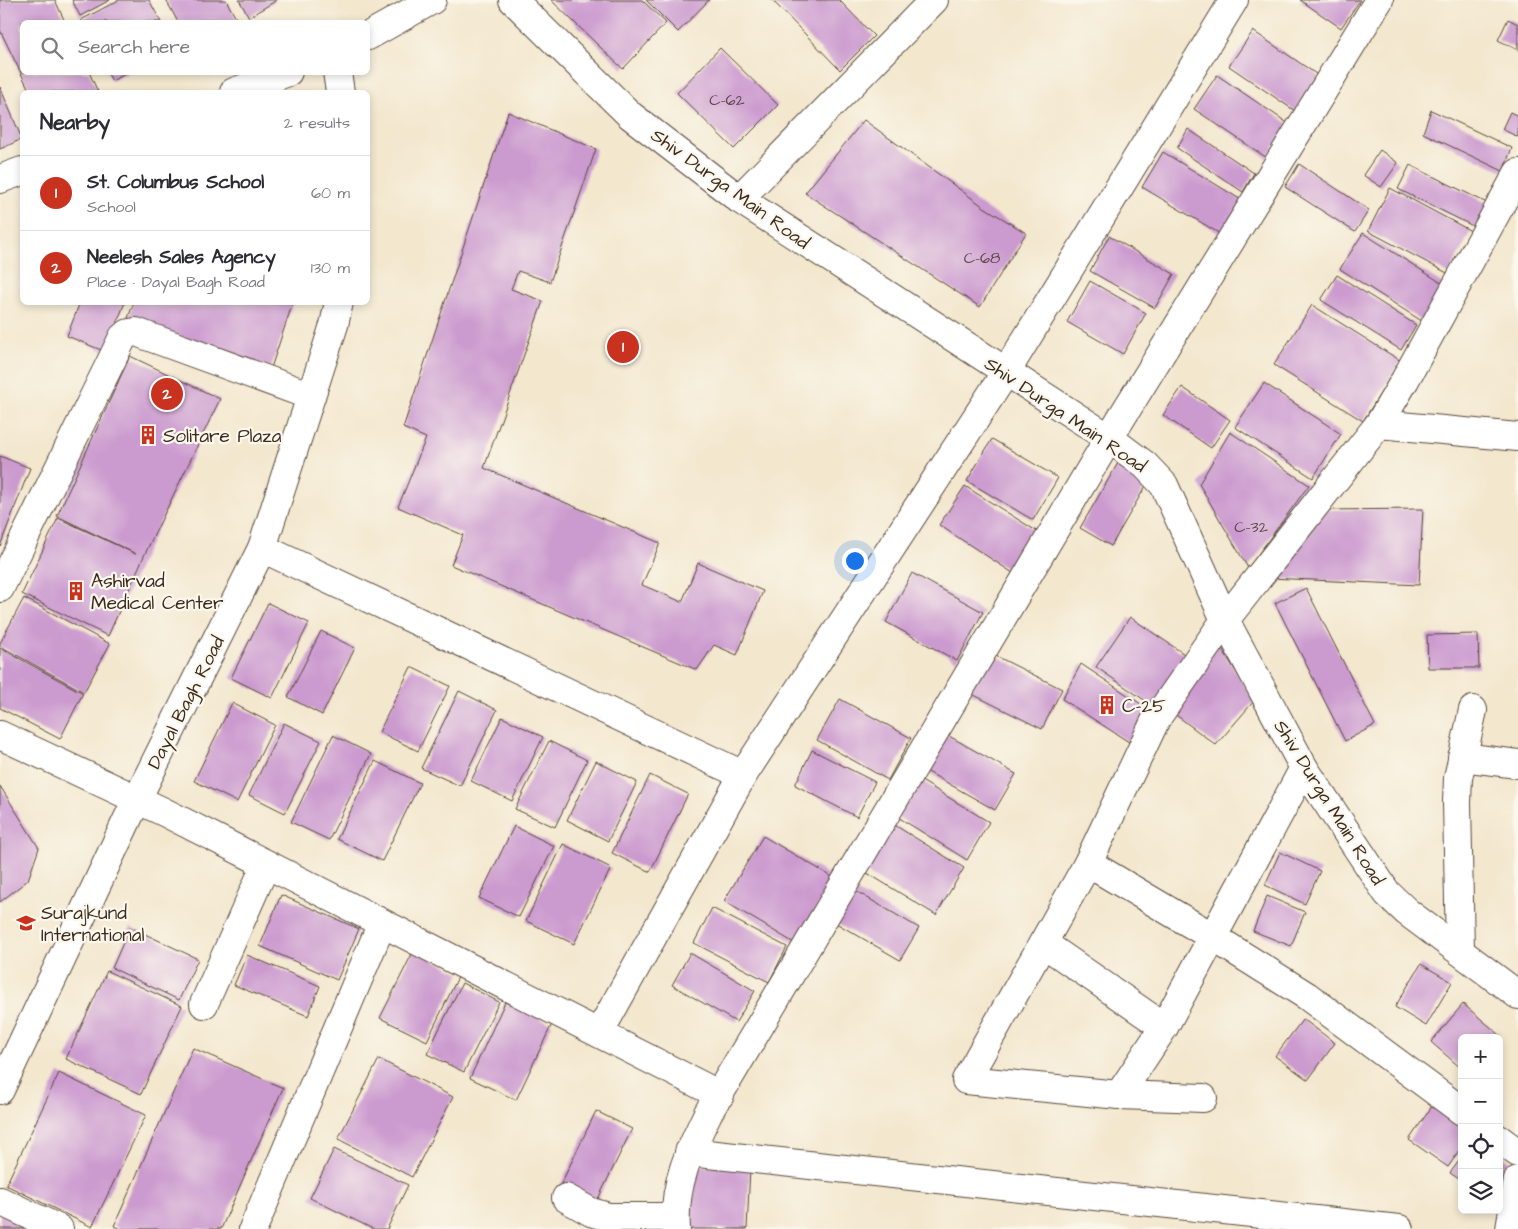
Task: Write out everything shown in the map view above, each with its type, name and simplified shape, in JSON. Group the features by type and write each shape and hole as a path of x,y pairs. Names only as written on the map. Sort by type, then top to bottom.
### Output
{"street":[{"path":"370,35 432,0"},
{"name":"Shiv Durga Main Road","path":"513,0 630,116 739,199 1109,438 1145,465 1164,485 1225,620 1304,768 1386,893 1407,912 1518,995"},
{"path":"739,199 934,0"},
{"path":"599,1033 743,775 1006,372 1234,0"},
{"path":"566,1198 592,1212 608,1217 675,1223 676,1192 689,1152 708,1113 1109,438 1379,0"},
{"path":"239,90 280,75"},
{"path":"337,75 340,90"},
{"path":"0,179 20,172"},
{"path":"1203,1098 1120,1095 966,1080 1088,863 1156,719 1225,620 1379,424 1405,380 1518,172"},
{"name":"Dayal Bagh Road","path":"0,1090 137,799 262,548 334,325 338,305"},
{"path":"0,588 123,336 136,332 311,396"},
{"path":"1379,424 1518,437"},
{"path":"262,548 743,775"},
{"path":"1460,951 1458,778 1473,710"},
{"path":"0,735 137,799 720,1095"},
{"path":"1462,757 1518,764"},
{"path":"1120,1095 1164,1027 1304,768"},
{"path":"1088,863 1307,996 1458,1108"},
{"path":"204,1004 266,864"},
{"path":"253,1229 382,924"},
{"path":"1043,943 1164,1027"},
{"path":"1503,1142 1518,1153"},
{"path":"689,1152 1399,1229"},
{"path":"1510,1229 1518,1180"},
{"path":"0,1201 59,1229"}],"building":[{"path":"0,0 55,0 64,20 20,20 20,71 0,30"},
{"path":"72,0 110,0 80,16"},
{"path":"119,0 149,0 160,20 81,20"},
{"path":"166,0 226,0 237,20 177,20"},
{"path":"239,0 277,0 249,17"},
{"path":"551,0 642,0 666,23 623,69"},
{"path":"646,0 709,0 678,32"},
{"path":"772,0 839,0 874,36 840,70"},
{"path":"1300,0 1360,0 1341,28"},
{"path":"1508,19 1518,24 1518,50 1498,40"},
{"path":"1253,31 1319,76 1295,111 1229,66"},
{"path":"720,48 778,105 734,149 677,93"},
{"path":"22,75 90,75 97,90 29,90"},
{"path":"109,75 123,75 112,81"},
{"path":"1217,75 1289,124 1267,158 1194,109"},
{"path":"0,87 20,134 20,140 0,149"},
{"path":"1431,110 1512,148 1503,171 1423,133"},
{"path":"508,112 596,149 550,282 518,271 511,289 543,301 484,468 660,543 642,585 682,602 698,563 763,591 737,655 714,645 697,670 451,565 463,535 398,507 426,438 403,428"},
{"path":"1510,112 1518,116 1518,137 1502,129"},
{"path":"864,120 984,207 1026,233 980,307 805,193"},
{"path":"1188,129 1254,173 1243,192 1177,148"},
{"path":"1380,150 1398,163 1381,187 1363,175"},
{"path":"1163,152 1243,201 1222,235 1142,187"},
{"path":"1299,164 1369,210 1355,232 1285,187"},
{"path":"1410,165 1493,206 1481,230 1398,189"},
{"path":"1390,188 1471,231 1449,274 1368,231"},
{"path":"1363,233 1451,289 1428,325 1340,269"},
{"path":"1109,236 1174,274 1155,308 1090,271"},
{"path":"1337,275 1416,325 1401,350 1321,300"},
{"path":"1090,281 1146,313 1123,354 1067,322"},
{"path":"79,305 124,305 106,352 67,336"},
{"path":"133,305 292,305 271,368 128,318"},
{"path":"1312,305 1401,361 1363,421 1274,365"},
{"path":"130,356 220,399 143,558 108,636 22,594 58,518 136,554 57,516"},
{"path":"1264,383 1341,434 1313,478 1235,427"},
{"path":"1182,387 1230,420 1211,448 1163,415"},
{"path":"1230,432 1309,485 1248,568 1199,484"},
{"path":"992,439 1058,478 1033,520 967,481"},
{"path":"0,456 30,468 0,546"},
{"path":"1118,463 1148,482 1111,546 1080,528"},
{"path":"965,486 1038,532 1013,573 939,525"},
{"path":"1423,509 1419,585 1270,578 1321,510"},
{"path":"912,573 983,612 957,661 886,622"},
{"path":"1306,588 1375,725 1345,741 1275,603"},
{"path":"24,598 110,644 84,692 0,646"},
{"path":"268,603 309,623 272,698 231,678"},
{"path":"1130,617 1190,658 1156,708 1096,667"},
{"path":"321,631 355,648 322,715 288,697"},
{"path":"1478,634 1479,668 1428,668 1427,635"},
{"path":"1218,642 1254,701 1216,745 1172,712"},
{"path":"0,648 83,693 60,739 0,708"},
{"path":"986,651 1062,689 1042,729 966,691"},
{"name":"C-25","path":"1081,664 1153,712 1132,744 1062,699"},
{"path":"411,667 450,686 418,751 379,732"},
{"path":"459,691 497,710 460,786 421,768"},
{"path":"840,699 911,738 888,780 817,740"},
{"path":"232,703 275,725 237,802 194,781"},
{"path":"502,717 543,737 512,801 471,781"},
{"path":"284,723 321,741 285,813 249,795"},
{"path":"942,732 1016,774 995,810 921,768"},
{"path":"333,735 371,754 329,840 291,822"},
{"path":"549,741 587,760 555,827 515,809"},
{"path":"812,750 875,782 857,817 795,785"},
{"path":"375,761 420,783 382,861 337,839"},
{"path":"596,761 637,782 608,841 567,820"},
{"path":"650,775 688,794 650,872 612,853"},
{"path":"915,777 989,822 967,860 893,814"},
{"path":"0,786 39,848 28,880 0,902"},
{"path":"888,821 964,868 936,915 859,868"},
{"path":"514,826 554,846 519,917 479,898"},
{"path":"763,836 834,878 796,944 724,901"},
{"path":"563,844 611,868 574,944 526,921"},
{"path":"1280,852 1320,871 1305,904 1265,885"},
{"path":"854,890 919,928 900,960 836,923"},
{"path":"281,895 359,929 337,980 260,946"},
{"path":"1267,896 1305,912 1291,946 1253,931"},
{"path":"712,908 787,947 769,982 694,943"},
{"path":"130,927 198,959 179,1000 112,968"},
{"path":"414,950 460,973 427,1041 380,1018"},
{"path":"690,953 755,991 736,1022 672,985"},
{"path":"247,955 320,986 308,1016 234,985"},
{"path":"1421,964 1452,982 1426,1026 1395,1007"},
{"path":"107,971 182,1006 141,1094 66,1059"},
{"path":"462,983 499,1002 464,1072 427,1054"},
{"path":"505,1002 552,1024 516,1100 470,1078"},
{"path":"1463,1004 1499,1034 1458,1034 1458,1066 1431,1042"},
{"path":"1303,1019 1335,1043 1308,1080 1275,1056"},
{"path":"193,1048 283,1088 221,1229 120,1229 114,1226"},
{"path":"379,1059 453,1097 412,1177 338,1139"},
{"path":"59,1073 146,1115 92,1227 6,1185"},
{"path":"1437,1099 1458,1114 1458,1153 1448,1167 1409,1140"},
{"path":"596,1111 632,1129 597,1201 561,1184"},
{"path":"334,1149 408,1185 387,1229 373,1229 310,1198"},
{"path":"1503,1156 1518,1167 1503,1189"},
{"path":"1458,1162 1458,1178 1450,1173"},
{"path":"691,1165 750,1168 747,1229 686,1229"},
{"path":"0,1213 35,1229 0,1229"}],"place":[{"name":"St. Columbus School","path":"623,347"},
{"name":"Neelesh Sales Agency","path":"167,394"},
{"name":"Solitare Plaza","path":"148,435"},
{"name":"Ashirvad Medical Center","path":"76,591"},
{"name":"C-25","path":"1107,705"},
{"name":"Surajkund International","path":"26,923"}]}
